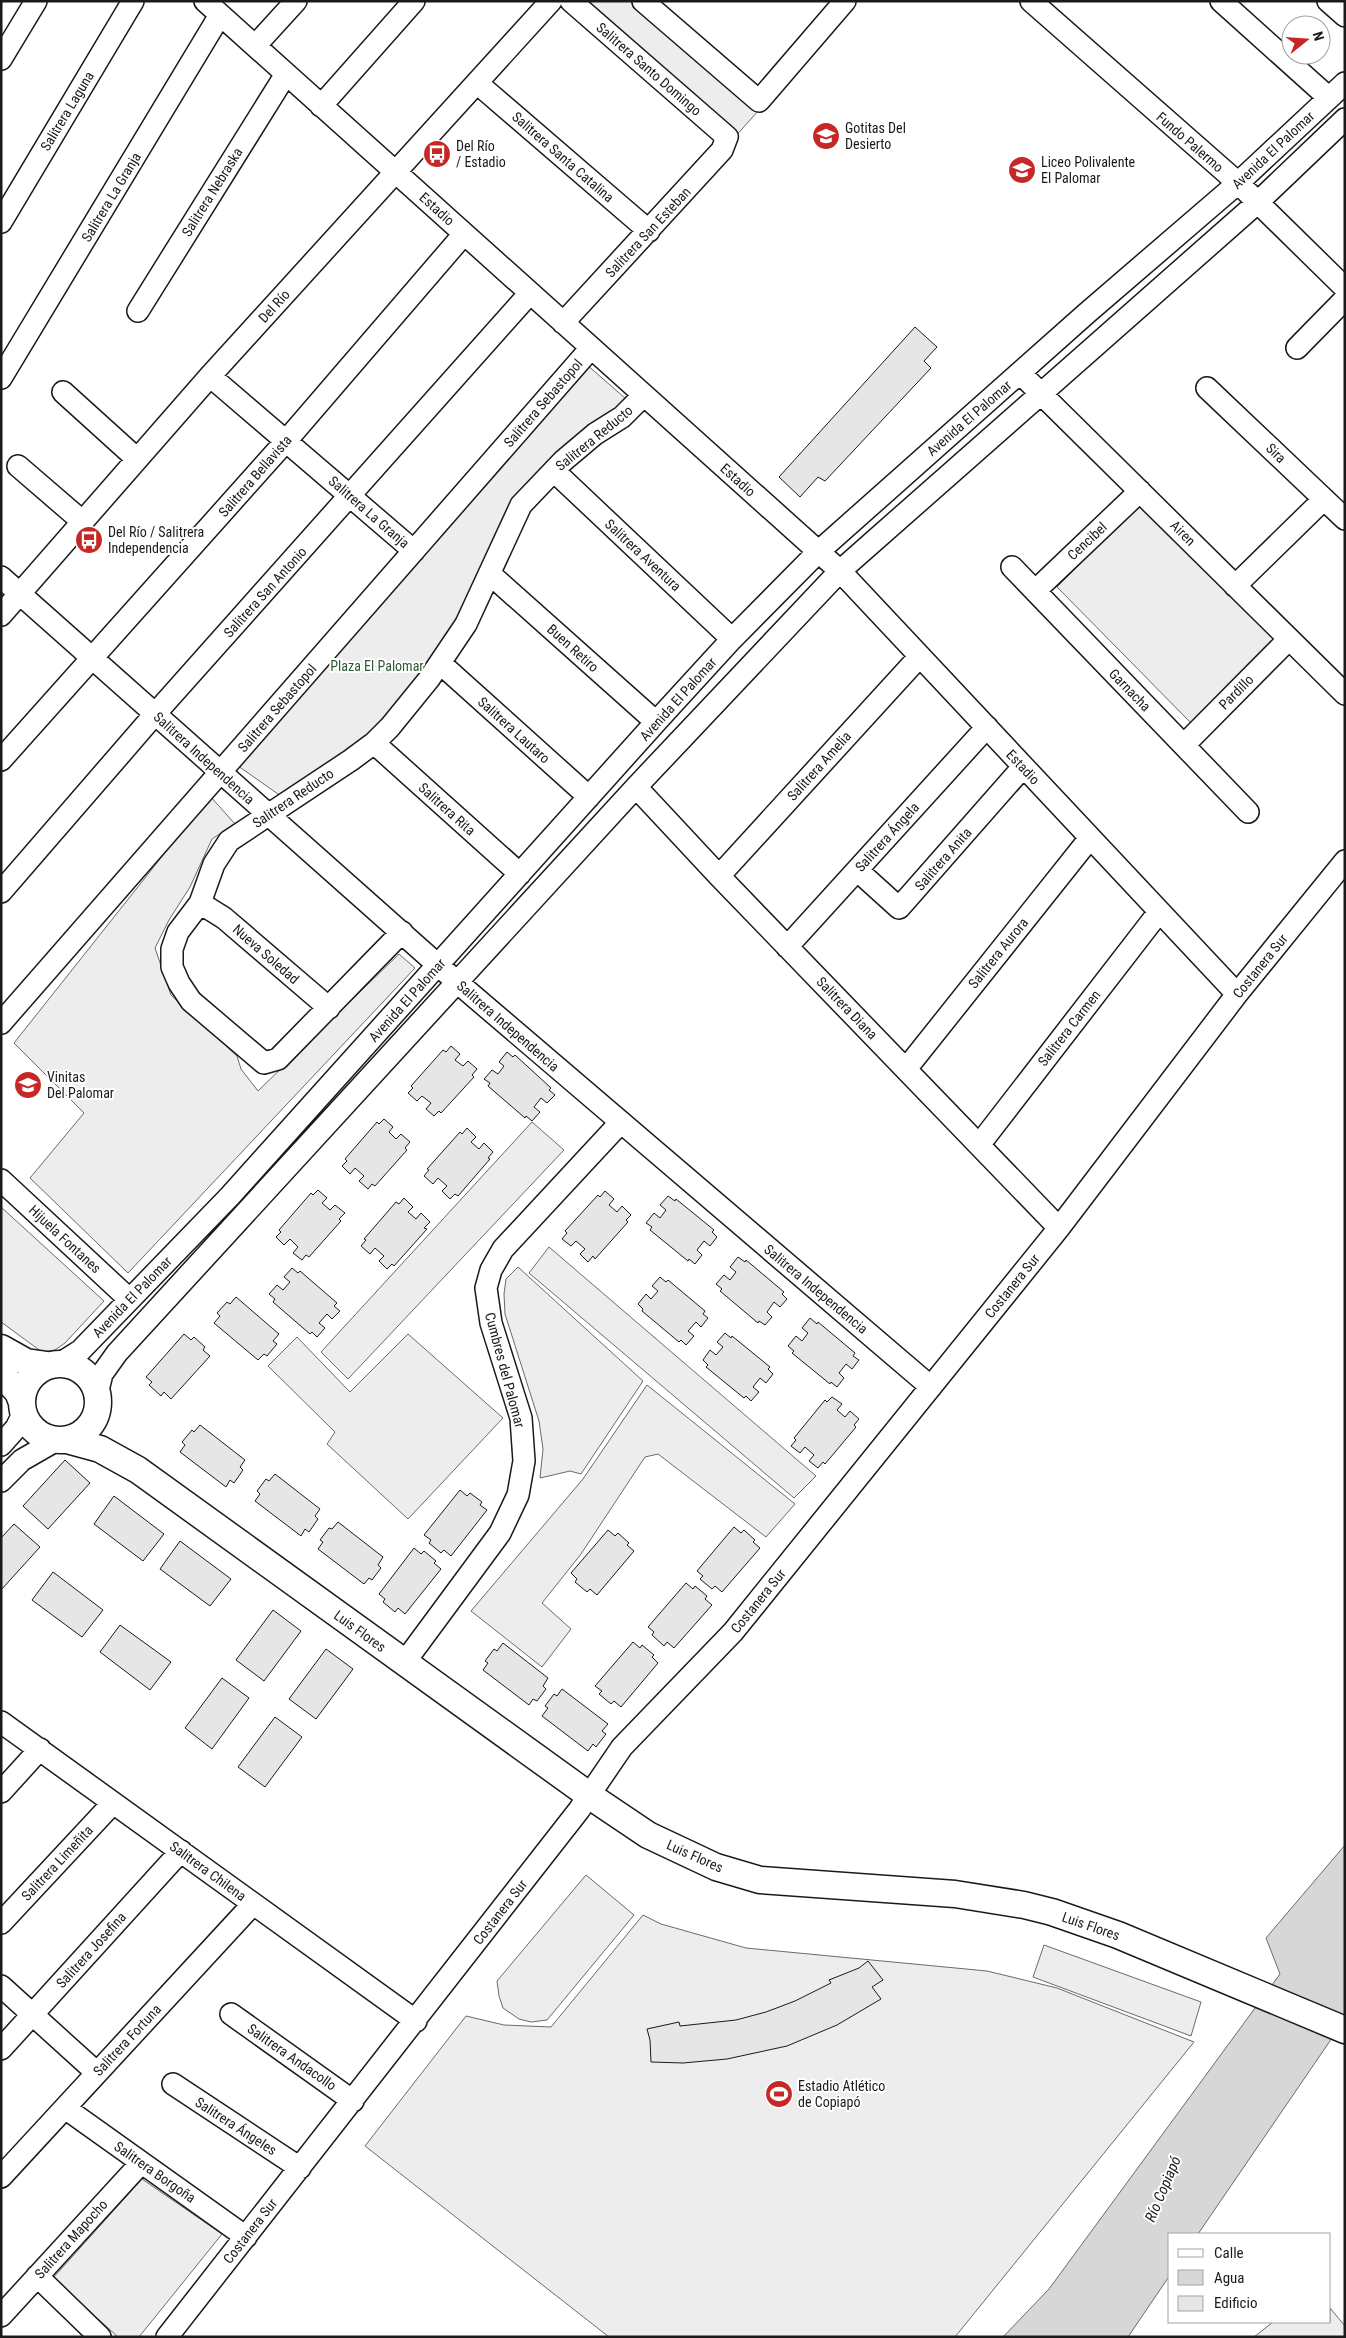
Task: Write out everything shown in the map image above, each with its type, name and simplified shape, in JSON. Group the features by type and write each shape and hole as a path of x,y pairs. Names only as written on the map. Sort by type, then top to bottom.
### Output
{"main road":[{"path":"1,1348 26,1362 74,1366 85,1373 93,1382 97,1403 88,1428 79,1436 61,1440 43,1437 33,1430 14,1386 1,1374"},
{"path":"22,1407 22,1394 27,1381 36,1371 54,1364"},
{"name":"Luis Flores","path":"97,1403 100,1428 138,1470"},
{"name":"Luis Flores","path":"61,1440 100,1449 138,1470 404,1663 590,1796 648,1835 725,1870 760,1880 955,1894 1043,1910 1076,1919 1112,1932 1345,2030"}],"street":[{"path":"1,59 36,1"},
{"name":"Salitrera Laguna","path":"1,222 133,1"},
{"name":"Estadio","path":"205,1 840,572 1237,994"},
{"path":"255,46 296,1"},
{"path":"321,106 414,1"},
{"name":"Del Río","path":"1,615 210,376 551,1"},
{"name":"Salitrera Santo Domingo","path":"571,1 727,136"},
{"path":"643,1 759,101 839,3"},
{"name":"Fundo Palermo","path":"1031,1 1238,184 1345,288"},
{"path":"1221,1 1329,98"},
{"path":"1328,1 1345,16"},
{"name":"Salitrera La Granja","path":"1,378 220,16"},
{"name":"Salitrera Nebraska","path":"138,311 286,74"},
{"name":"Salitrera Santa Catalina","path":"477,83 649,231"},
{"name":"Avenida El Palomar","path":"54,1364 80,1351 230,1196 656,722 732,639 818,552 1020,373 1238,184 1345,83"},
{"name":"Avenida El Palomar","path":"97,1403 102,1374 116,1353 636,787 840,572 1257,202 1345,119"},
{"name":"Salitrera San Esteban","path":"564,323 722,150 727,136"},
{"name":"Salitrera Bellavista","path":"1,760 286,441 464,234"},
{"name":"Salitrera San Antonio","path":"1,892 155,714 530,293"},
{"path":"1297,348 1345,299"},
{"name":"Salitrera Sebastopol","path":"1,1023 591,348"},
{"name":"Airen","path":"1020,373 1345,694"},
{"name":"Salitrera La Granja","path":"210,376 414,551"},
{"name":"Sira","path":"1207,388 1345,519"},
{"path":"63,392 137,459"},
{"name":"Salitrera Reducto","path":"402,932 278,1059 264,1064 191,1001 179,983 172,966 172,949 178,932 200,903 214,864 229,840 374,743 396,720 440,663 466,624 521,505 554,471 595,434 622,417 644,395"},
{"path":"18,466 83,522"},
{"name":"Salitrera Aventura","path":"554,471 732,639"},
{"name":"Cencibel","path":"1035,591 1140,491"},
{"path":"1235,586 1324,499"},
{"name":"Garnacha","path":"1012,568 1248,812"},
{"name":"Buen Retiro","path":"490,574 656,722"},
{"name":"Salitrera Independencia","path":"1,577 457,982 931,1387"},
{"name":"Pardillo","path":"1184,745 1289,639"},
{"name":"Salitrera Amelia","path":"719,876 920,656"},
{"name":"Salitrera Lautaro","path":"440,663 589,797"},
{"name":"Salitrera Ángela","path":"787,947 987,728"},
{"name":"Salitrera Rita","path":"374,743 520,874"},
{"name":"Salitrera Anita","path":"857,870 900,908 1023,766"},
{"name":"Salitrera Diana","path":"636,787 787,947 1059,1228"},
{"name":"Salitrera Aurora","path":"906,1069 1090,838"},
{"name":"Costanera Sur","path":"167,2337 416,2021 590,1796 622,1747 733,1632 1059,1228 1237,994 1345,862"},
{"name":"Nueva Soledad","path":"200,903 224,918 329,1008"},
{"name":"Salitrera Carmen","path":"979,1145 1160,912"},
{"name":"Cumbres del Palomar","path":"404,1663 500,1533 518,1495 524,1461 521,1418 491,1323 486,1288 491,1270 503,1249 621,1122"},
{"name":"Hijuela Fontanes","path":"1,1180 129,1299"},
{"path":"1,1446 16,1428 22,1407"},
{"path":"1,1481 34,1450 61,1440"},
{"name":"Salitrera Chilena","path":"1,1722 416,2021"},
{"path":"1,1792 40,1749"},
{"name":"Salitrera Limeñita","path":"1,1923 113,1803"},
{"name":"Salitrera Josefina","path":"1,2049 181,1851"},
{"name":"Salitrera Fortuna","path":"1,2177 253,1904"},
{"path":"1,1986 97,2073"},
{"name":"Salitrera Andacollo","path":"231,2014 353,2101"},
{"name":"Salitrera Ángeles","path":"173,2084 300,2168"},
{"name":"Salitrera Borgoña","path":"65,2108 246,2237"},
{"name":"Salitrera Mapocho","path":"1,2316 142,2163"},
{"path":"37,2276 100,2337"}],"shaded area":[{"path":"581,1 635,1 759,110 734,138"},
{"name":"Plaza El Palomar","path":"586,364 626,399 549,464 458,628 386,721 288,801 231,761"},
{"path":"1141,503 1276,639 1191,723 1057,587"},
{"path":"210,796 235,824 212,839 190,887 169,920 155,948 171,995 237,1056 241,1069 258,1091 399,954 415,968 128,1273 30,1178 84,1113 14,1043"},
{"path":"532,1122 564,1150 348,1379 321,1352"},
{"path":"1,1207 104,1301 65,1343 55,1350 42,1352 1,1322"},
{"path":"549,1247 816,1476 794,1498 529,1273"},
{"path":"518,1267 643,1381 581,1474 570,1471 540,1478 543,1449 539,1421 505,1314 504,1294 506,1279"},
{"path":"408,1334 503,1418 408,1519 327,1444 335,1432 268,1366 297,1337 350,1392"},
{"path":"647,1385 795,1504 766,1537 658,1454 645,1457 581,1554 542,1603 571,1629 542,1667 471,1611 583,1479"},
{"path":"586,1875 634,1915 547,2020 531,2022 519,2019 503,2008 497,1981"},
{"name":"Estadio Atlético de Copiapó","path":"643,1915 661,1924 746,1948 987,1971 1057,1988 1194,2042 955,2337 609,2337 365,2146 466,2016 504,2025 551,2027"},
{"path":"1044,1945 1201,2002 1191,2036 1033,1977"},
{"path":"142,2179 222,2234 139,2337 118,2337 53,2278"},
{"path":"1331,2309 1345,2326 1345,2337 1254,2337 1272,2323 1331,2323"}],"water":[{"name":"Río Copiapó","path":"1345,1845 1345,2019 1199,2233 1168,2233 1168,2278 1128,2337 1003,2337 1049,2289 1280,1974 1266,1938"}],"building":[{"path":"915,327 937,347 924,361 931,368 825,481 818,477 800,497 779,477"},
{"path":"451,1046 460,1054 455,1060 463,1066 468,1061 477,1069 472,1075 474,1077 441,1113 439,1111 434,1116 426,1109 431,1103 422,1096 417,1101 408,1093 413,1088 411,1086 443,1050 446,1052"},
{"path":"507,1052 513,1057 515,1055 551,1088 549,1090 555,1095 547,1103 541,1098 534,1107 540,1112 532,1121 526,1116 525,1118 488,1086 490,1083 484,1079 492,1070 498,1074 504,1066 499,1062"},
{"path":"384,1119 393,1127 389,1132 396,1139 401,1134 410,1142 405,1148 407,1150 375,1186 372,1184 368,1189 359,1181 364,1176 355,1168 350,1174 342,1166 347,1161 345,1159 377,1122 379,1124"},
{"path":"467,1128 476,1137 471,1142 479,1149 484,1143 493,1152 488,1158 490,1159 458,1196 455,1194 450,1199 442,1191 447,1186 438,1178 433,1184 424,1176 429,1170 427,1169 460,1132 462,1134"},
{"path":"318,1190 327,1198 322,1203 330,1210 335,1205 345,1213 339,1219 341,1221 309,1257 306,1255 302,1260 293,1253 298,1247 290,1239 284,1245 276,1237 281,1232 279,1230 311,1193 313,1195"},
{"path":"605,1191 614,1199 609,1205 617,1212 622,1206 631,1215 626,1220 628,1222 595,1259 593,1256 588,1262 580,1254 585,1249 576,1241 571,1246 562,1239 567,1233 565,1231 598,1195 600,1197"},
{"path":"668,1196 675,1201 676,1199 714,1230 712,1232 717,1237 710,1246 704,1241 697,1250 702,1255 695,1264 689,1259 688,1261 650,1230 652,1227 646,1223 654,1213 660,1218 666,1210 660,1205"},
{"path":"404,1198 413,1207 408,1212 416,1219 421,1213 430,1222 424,1228 427,1229 394,1266 392,1264 387,1269 379,1261 384,1256 375,1248 370,1254 361,1246 366,1240 364,1239 396,1202 399,1204"},
{"path":"738,1257 745,1262 746,1260 784,1292 782,1294 787,1299 780,1307 774,1302 767,1312 772,1317 765,1325 759,1321 758,1323 720,1291 722,1289 716,1284 724,1275 730,1280 736,1272 730,1267"},
{"path":"292,1268 298,1273 300,1271 337,1303 334,1306 340,1311 332,1319 327,1314 319,1323 325,1328 317,1337 312,1332 310,1334 273,1302 275,1299 269,1294 277,1285 283,1290 290,1282 284,1277"},
{"path":"660,1277 666,1282 668,1280 705,1311 703,1314 708,1318 701,1327 696,1322 688,1331 694,1336 686,1345 681,1340 679,1342 642,1311 643,1309 638,1304 646,1294 651,1299 658,1291 652,1286"},
{"path":"236,1297 279,1334 273,1341 277,1344 267,1356 264,1354 258,1360 214,1323 220,1316 217,1313 227,1302 230,1304"},
{"path":"810,1318 817,1324 818,1322 855,1353 853,1356 859,1360 852,1369 846,1364 839,1373 844,1378 837,1387 831,1382 830,1384 792,1353 794,1351 788,1346 796,1336 802,1341 808,1333 802,1328"},
{"path":"725,1333 731,1338 732,1336 770,1367 768,1369 773,1374 766,1383 760,1378 753,1387 759,1392 751,1401 746,1396 744,1398 706,1367 708,1365 703,1360 710,1350 716,1355 723,1347 717,1342"},
{"path":"184,1334 191,1340 194,1337 205,1347 203,1350 210,1356 171,1399 164,1392 161,1396 149,1385 152,1382 146,1377"},
{"path":"832,1397 842,1404 837,1410 845,1417 850,1411 859,1419 854,1425 856,1427 825,1464 823,1462 818,1468 809,1461 814,1455 805,1447 800,1453 791,1446 796,1440 794,1438 825,1400 827,1402"},
{"path":"200,1425 245,1460 240,1467 243,1470 234,1483 230,1480 226,1487 180,1452 185,1445 182,1442 192,1430 194,1432"},
{"path":"65,1460 90,1483 48,1529 23,1506"},
{"path":"275,1474 320,1509 315,1516 318,1519 309,1532 305,1529 301,1536 255,1501 260,1494 257,1491 266,1479 269,1481"},
{"path":"460,1490 467,1496 470,1493 482,1502 480,1505 487,1510 451,1556 444,1550 441,1553 429,1543 431,1540 424,1535"},
{"path":"114,1496 164,1534 143,1561 94,1524"},
{"path":"338,1522 383,1557 378,1565 381,1568 372,1580 369,1578 364,1584 318,1549 323,1542 320,1540 329,1528 332,1529"},
{"path":"14,1524 40,1547 1,1590 1,1538"},
{"path":"734,1527 741,1533 744,1530 755,1540 753,1542 760,1548 722,1592 715,1586 712,1589 700,1579 703,1576 697,1571"},
{"path":"608,1530 615,1536 618,1533 629,1543 627,1545 634,1551 597,1595 590,1589 587,1592 575,1582 577,1579 571,1573"},
{"path":"180,1541 231,1579 210,1606 160,1569"},
{"path":"414,1548 421,1554 424,1551 436,1561 434,1563 441,1569 405,1614 398,1608 395,1612 383,1602 385,1599 379,1594"},
{"path":"53,1572 103,1610 82,1637 32,1600"},
{"path":"686,1583 693,1589 695,1586 707,1596 705,1599 712,1605 674,1648 667,1642 664,1646 652,1635 654,1632 648,1627"},
{"path":"273,1610 301,1631 264,1681 236,1660"},
{"path":"120,1625 171,1662 150,1690 100,1652"},
{"path":"633,1642 640,1648 642,1645 654,1655 652,1657 658,1663 621,1707 614,1701 611,1704 599,1694 602,1691 595,1686"},
{"path":"503,1643 548,1678 543,1686 546,1689 537,1701 533,1699 529,1705 483,1670 488,1663 485,1661 494,1649 497,1651"},
{"path":"326,1649 353,1669 316,1719 289,1699"},
{"path":"222,1678 249,1698 212,1749 185,1728"},
{"path":"562,1689 608,1724 602,1731 606,1734 596,1747 593,1744 588,1751 542,1716 548,1708 545,1706 554,1694 557,1696"},
{"path":"275,1717 302,1737 265,1787 238,1767"},
{"path":"868,1961 883,1980 872,1987 881,1999 837,2025 787,2046 727,2059 683,2063 651,2062 650,2040 647,2029 679,2022 680,2026 736,2020 766,2012 795,2001 831,1983 829,1980 859,1968"}],"place":[{"name":"Gotitas Del Desierto","path":"826,136"},
{"name":"Del Río / Estadio","path":"437,154"},
{"name":"Liceo Polivalente El Palomar","path":"1022,170"},
{"name":"Del Río / Salitrera Independencia","path":"89,540"},
{"name":"Vinitas Del Palomar","path":"28,1085"},
{"name":"Estadio Atlético de Copiapó","path":"779,2094"}]}
